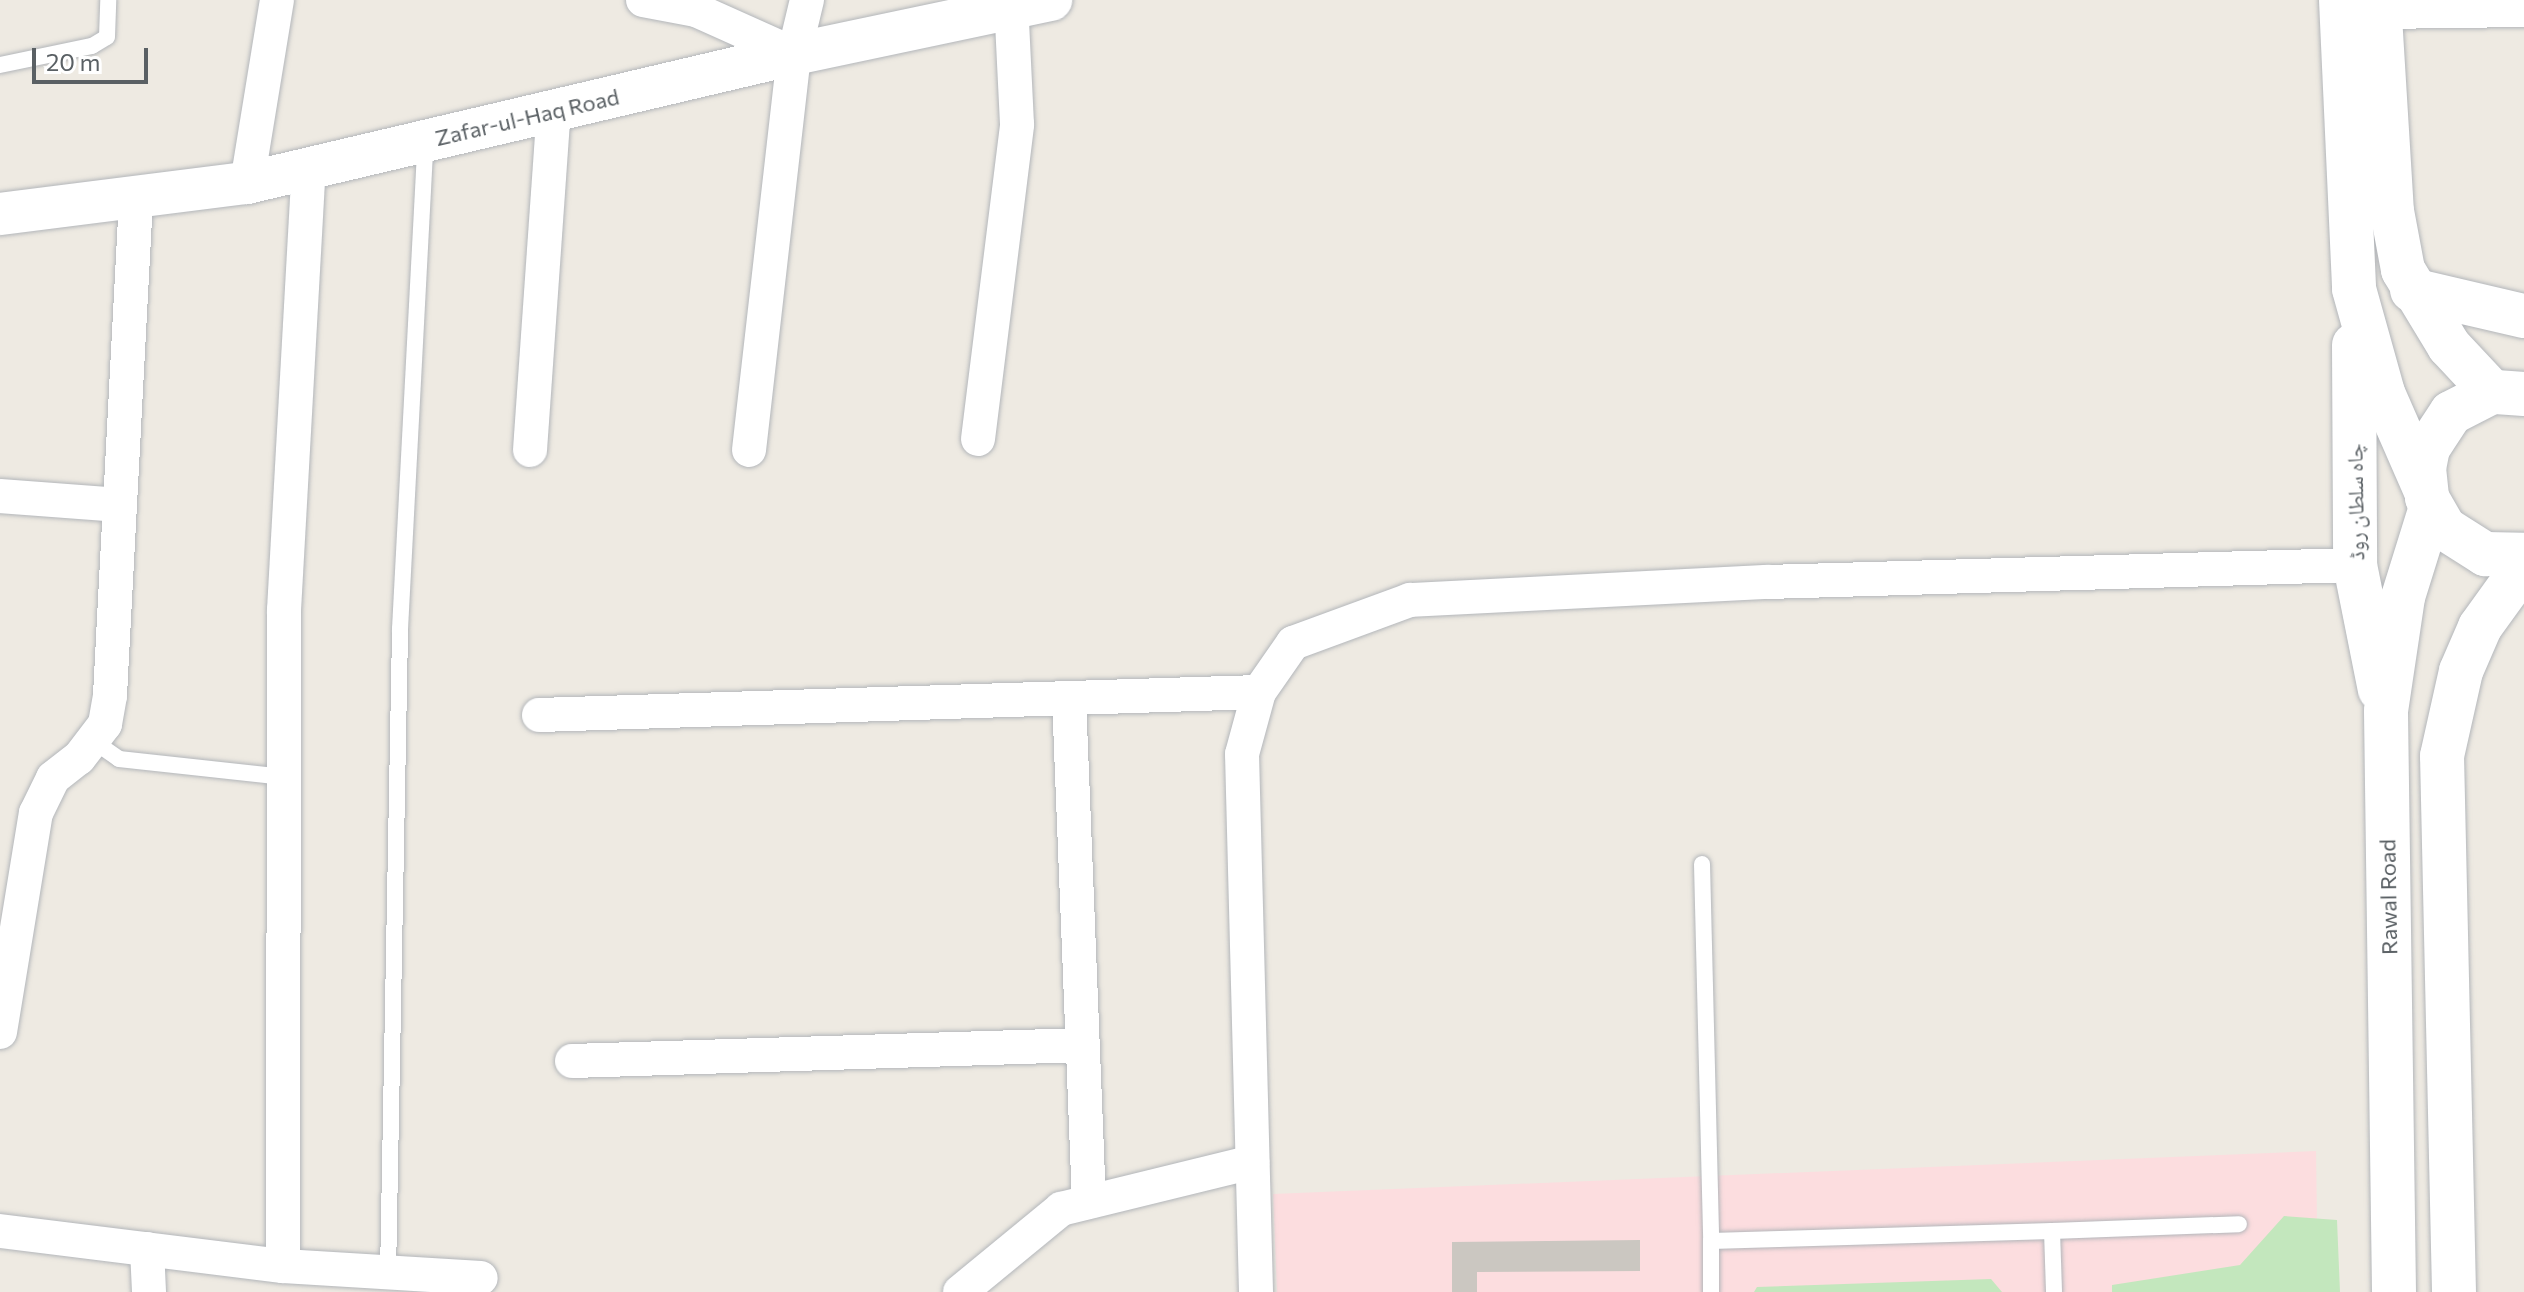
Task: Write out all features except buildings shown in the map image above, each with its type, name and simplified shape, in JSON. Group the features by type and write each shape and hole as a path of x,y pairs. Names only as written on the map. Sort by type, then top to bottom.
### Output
{"main road":[{"name":"چاہ سلطان روڈ","path":"2367,4 2354,289 2355,565 2386,711"},
{"path":"2367,4 2397,249 2412,290 2449,346 2514,391"},
{"name":"چاہ سلطان روڈ","path":"2354,289 2383,393 2428,498 2463,545 2485,554 2524,555"},
{"path":"2412,290 2524,316"},
{"name":"Rawal Road","path":"2394,1292 2386,711 2403,597 2428,498 2428,448 2438,429 2469,401 2514,391"},
{"path":"2454,1292 2442,756 2461,671 2480,627 2524,566"}],"street":[{"path":"247,183 277,0"},
{"path":"643,0 696,10 794,54"},
{"path":"749,450 794,54 807,0"},
{"path":"978,439 1017,124 1025,4"},
{"name":"Zafar-ul-Haq Road","path":"0,214 136,200 247,183 794,54 1025,4"},
{"path":"2367,4 2524,10"},
{"path":"530,450 554,110"},
{"path":"283,1266 284,610 309,168"},
{"path":"0,1032 36,813 53,778 105,724 110,695 136,200"},
{"path":"0,496 120,505"},
{"path":"1256,1292 1242,754 1259,692 1293,643 1410,600 1767,582 2355,565"},
{"path":"539,715 1259,692"},
{"path":"1069,698 1089,1202"},
{"path":"572,1061 1083,1045"},
{"path":"960,1292 1061,1209 1252,1162"},
{"path":"0,1231 283,1266 481,1278"},
{"path":"147,1249 149,1292"}],"lane":[{"path":"0,65 92,46 107,37 108,0"},
{"path":"388,1274 400,629 426,140"},
{"path":"92,740 119,759 284,777"},
{"path":"1702,864 1711,1292"},
{"path":"1711,1241 2239,1224"},
{"path":"2052,1231 2054,1292"}],"shaded area":[{"path":"2316,1151 2318,1292 1277,1292 1273,1194"}],"green space":[{"path":"2284,1216 2337,1220 2340,1292 2112,1292 2112,1285 2240,1265"},
{"path":"1991,1279 2002,1292 1754,1292 1757,1287"}]}
